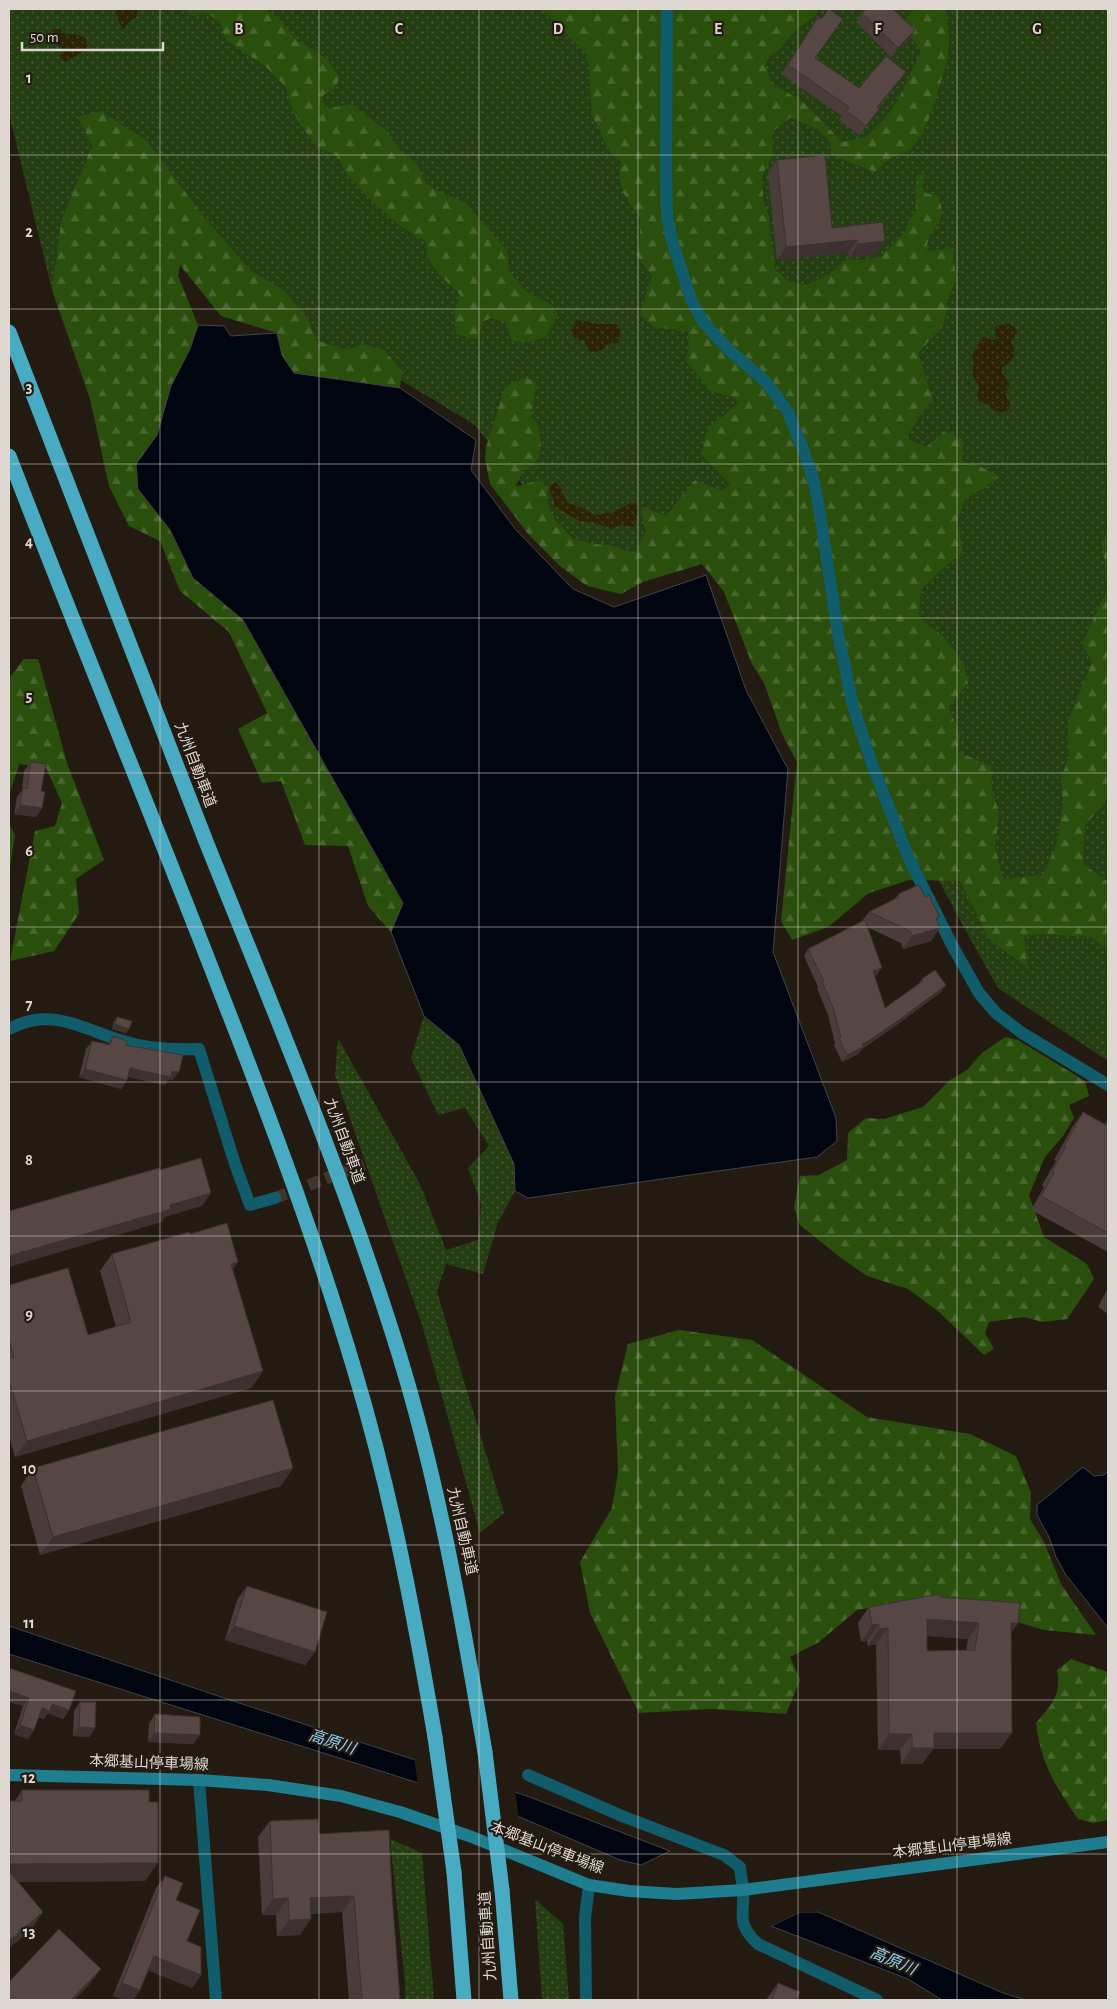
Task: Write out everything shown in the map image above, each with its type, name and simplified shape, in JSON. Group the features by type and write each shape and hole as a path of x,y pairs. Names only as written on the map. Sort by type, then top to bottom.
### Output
{"highway":[{"name":"九州自動車道","path":"9,332 119,620 304,1084 363,1244 400,1358 432,1478 459,1599 485,1752 502,1890 511,2000"},
{"name":"九州自動車道","path":"9,456 75,628 169,859 262,1098 320,1258 356,1373 387,1488 413,1608 435,1737 454,1872 464,2000"}],"main road":[{"name":"本郷基山停車場線","path":"9,1774 200,1780 277,1786 341,1796 400,1812 472,1837 588,1885 629,1891 677,1894 743,1890 1108,1842"}],"street":[{"path":"667,9 666,179 667,215 672,241 692,302 704,323 728,349 766,382 788,412 804,452 814,482 838,634 853,706 871,761 909,859 953,948 979,993 996,1013 1022,1033 1108,1084"},
{"path":"9,1029 23,1021 42,1019 62,1020 124,1042 173,1050 199,1049 235,1164 250,1205 275,1198"},
{"path":"528,1775 622,1816 724,1855 740,1867 743,1890 742,1916 746,1933 758,1944 877,2000"},
{"path":"200,1780 216,2000"},
{"path":"586,2000 585,1918 588,1885"}],"green space":[{"path":"9,9 1108,9 1108,1061 998,988 926,857 741,547 634,562 569,544 475,425 402,381 310,370 140,142 78,117 92,146 61,221 52,290 9,114"},
{"path":"184,9 265,9 281,20 294,38 326,58 340,78 334,89 322,96 326,109 352,104 389,133 400,151 416,162 427,184 442,193 466,203 507,251 509,271 526,291 550,304 558,314 546,337 524,343 511,339 506,323 491,318 484,321 477,339 456,334 454,314 460,295 439,274 428,258 425,241 402,227 376,205 349,177 337,156 317,147 301,126 292,109 286,87 265,66 226,40 220,22 207,13 193,16"},
{"path":"539,9 816,9 818,13 793,33 780,49 767,57 766,68 772,83 804,103 842,142 861,138 871,133 894,107 901,95 921,51 905,29 904,22 914,9 946,9 949,36 948,58 931,114 921,136 910,150 887,160 875,172 832,155 830,142 818,130 791,117 772,132 773,155 762,176 763,198 768,214 775,269 789,282 807,285 831,273 846,259 863,260 881,257 907,229 908,221 916,212 915,188 919,174 925,175 922,187 926,193 939,196 942,211 939,223 929,236 926,251 955,248 953,258 957,280 947,298 947,311 942,327 918,353 933,400 906,438 926,447 945,431 963,439 962,462 979,466 999,476 983,489 966,498 957,520 963,552 921,590 919,617 944,637 964,664 968,684 948,707 960,733 958,752 991,766 992,789 999,813 995,848 1003,879 1043,875 1057,843 1063,804 1061,778 1069,758 1068,721 1092,662 1082,644 1108,588 1108,796 1105,803 1085,825 1083,864 1108,882 1108,950 1091,937 1043,934 1024,936 1027,967 990,940 960,881 909,880 869,893 828,927 792,940 781,921 797,762 782,734 764,683 752,664 724,592 702,564 643,582 621,594 587,586 560,566 529,535 490,484 485,459 486,447 505,387 525,377 536,383 531,418 537,422 541,443 535,463 523,470 516,486 542,480 548,490 546,499 555,520 573,539 609,545 634,553 646,532 641,512 643,507 666,516 695,480 722,491 730,484 701,454 708,428 739,403 733,397 710,391 687,362 689,348 688,332 655,328 640,315 652,276 636,254 640,240 640,217 623,192 620,178 621,162 608,149 592,115 588,56 547,14"},
{"path":"100,111 146,140 204,217 251,271 282,289 307,318 317,341 347,350 362,344 384,350 402,371 400,388 294,373 282,355 277,333 221,316 180,265 178,276 198,325 190,349 171,386 157,435 136,465 138,489 170,530 193,578 243,620 403,904 391,932 368,906 348,846 305,845 281,781 262,783 238,729 267,713 229,632 180,591 160,541 129,526 109,486 90,399 52,290 61,221 92,146 78,117"},
{"path":"1108,529 1108,588 1102,545"},
{"path":"24,659 38,659 67,763 104,860 76,879 79,914 54,951 10,961 35,831 55,826 62,803 46,768 19,764 9,796 9,678"},
{"path":"9,824 15,835 9,873"},
{"path":"424,1016 459,1045 514,1164 515,1191 498,1222 483,1274 446,1264 437,1292 504,1513 480,1533 423,1328 335,1075 338,1038 420,1184 446,1250 478,1240 481,1204 468,1168 489,1146 465,1108 438,1115 411,1058"},
{"path":"1005,1037 1018,1040 1085,1081 1089,1096 1069,1105 1074,1118 1063,1136 1045,1157 1029,1195 1044,1237 1087,1264 1094,1279 1067,1319 1043,1322 1024,1317 989,1322 985,1333 994,1349 984,1355 939,1312 908,1289 867,1276 841,1258 800,1225 794,1208 800,1176 819,1175 847,1160 848,1133 866,1118 884,1119 923,1107 950,1080 967,1070 982,1053"},
{"path":"679,1330 752,1340 867,1417 970,1434 1016,1456 1031,1493 1030,1519 1044,1542 1061,1584 1096,1635 1044,1630 977,1610 890,1605 857,1610 819,1642 790,1657 800,1680 786,1714 711,1709 639,1713 590,1613 580,1562 612,1508 618,1473 615,1397 628,1344"},
{"path":"1071,1659 1108,1672 1108,1820 1093,1823 1078,1819 1062,1795 1050,1774 1038,1738 1036,1723 1051,1705 1057,1693 1057,1670"},
{"path":"390,1839 422,1853 434,2000 405,2000 405,1983"},
{"path":"535,1899 563,1924 569,2000 542,2000"}],"sand":[{"path":"119,9 138,9 136,18 131,20 123,29 117,18 116,11"},
{"path":"60,29 65,34 75,34 86,38 88,49 65,62 60,57 63,50 53,39 51,31"},
{"path":"577,320 598,324 616,324 620,333 618,343 607,344 597,352 589,351 584,340 576,339 571,332"},
{"path":"1009,324 1015,327 1017,332 1011,342 1014,350 1013,357 1002,368 1002,373 1009,382 1009,388 1005,393 1010,403 1009,409 1002,413 993,409 988,404 981,403 977,397 979,386 972,374 974,364 972,355 982,338 996,339 995,326"},
{"path":"555,482 568,503 583,508 595,515 613,512 633,502 639,507 634,527 621,525 611,529 596,523 579,521 554,506 554,500 550,491 551,485"}],"water":[{"path":"198,325 224,326 231,336 277,333 282,355 294,373 400,388 476,440 471,470 516,530 573,589 614,607 706,575 746,690 788,769 773,952 836,1118 837,1141 817,1157 528,1198 515,1191 514,1164 459,1045 424,1016 391,932 403,903 243,620 193,578 170,530 138,489 136,464 157,435 171,386 190,349"},
{"path":"1083,1467 1094,1476 1104,1475 1108,1471 1108,1628 1066,1575 1037,1515 1037,1505"},
{"name":"高原川","path":"9,1626 527,1796 670,1851 641,1865 620,1860 501,1809 9,1654"},
{"name":"高原川","path":"800,1912 818,1912 1003,1993 1026,2000 942,2000 908,1979 771,1926"}],"pier":[{"path":"414,1757 515,1790 519,1819 500,1811 418,1785"},
{"path":"799,1910 818,1912 800,1912 771,1926 768,1925"}],"building":[{"path":"829,9 843,19 815,58 859,88 886,56 906,72 877,107 879,109 866,126 846,111 849,107 788,65 818,17 821,19"},
{"path":"866,9 893,9 915,30 898,48 862,13"},
{"path":"825,155 832,228 883,222 885,241 858,244 857,240 786,247 777,160"},
{"path":"31,762 46,764 41,791 45,792 42,808 20,805 23,788 27,789"},
{"path":"919,885 925,897 929,895 939,916 936,918 940,928 912,936 910,931 869,912 899,897 898,894"},
{"path":"865,920 882,968 873,971 885,1008 935,970 946,985 902,1018 862,1044 863,1047 847,1055 839,1038 841,1037 833,1008 822,981 824,981 808,949"},
{"path":"117,1017 132,1021 129,1029 115,1024"},
{"path":"113,1036 127,1041 126,1045 183,1055 179,1072 172,1071 171,1077 130,1068 127,1080 85,1069 92,1041 110,1045"},
{"path":"1083,1112 1106,1125 1108,1121 1108,1233 1041,1196 1054,1173 1052,1171 1066,1147 1064,1146"},
{"path":"201,1158 211,1193 170,1205 171,1209 9,1256 9,1211 159,1168 160,1170"},
{"path":"227,1223 238,1262 231,1264 263,1371 27,1441 9,1380 9,1359 14,1357 9,1339 9,1285 68,1268 88,1335 131,1322 112,1254"},
{"path":"273,1400 293,1468 53,1537 33,1468"},
{"path":"247,1586 327,1612 315,1652 234,1626"},
{"path":"940,1594 940,1597 1020,1603 1018,1623 1011,1623 1012,1733 934,1733 934,1748 912,1748 912,1734 889,1734 888,1628 879,1629 879,1624 872,1625 869,1607","holes":["927,1619 979,1623 975,1650 927,1651"]},
{"path":"9,1668 76,1691 69,1710 52,1704 50,1711 42,1708 34,1730 20,1725 29,1698 9,1691"},
{"path":"80,1702 96,1702 95,1728 79,1727"},
{"path":"155,1714 200,1717 200,1735 154,1733"},
{"path":"22,1790 149,1790 149,1802 158,1802 158,1863 10,1864 10,1801 22,1801"},
{"path":"318,1819 319,1834 389,1830 400,2000 362,2000 354,1896 310,1898 311,1919 289,1920 288,1898 273,1899 270,1821"},
{"path":"9,1871 43,1912 9,1941"},
{"path":"165,1876 183,1883 176,1900 200,1910 187,1941 201,1947 201,1975 154,1956 140,1990 122,1983"},
{"path":"59,1929 101,1969 71,2000 12,2000 9,1997 9,1982"},
{"path":"778,1983 800,1992 796,2000 772,2000"}],"tunnel":[{"path":"275,1198 364,1164"}]}
